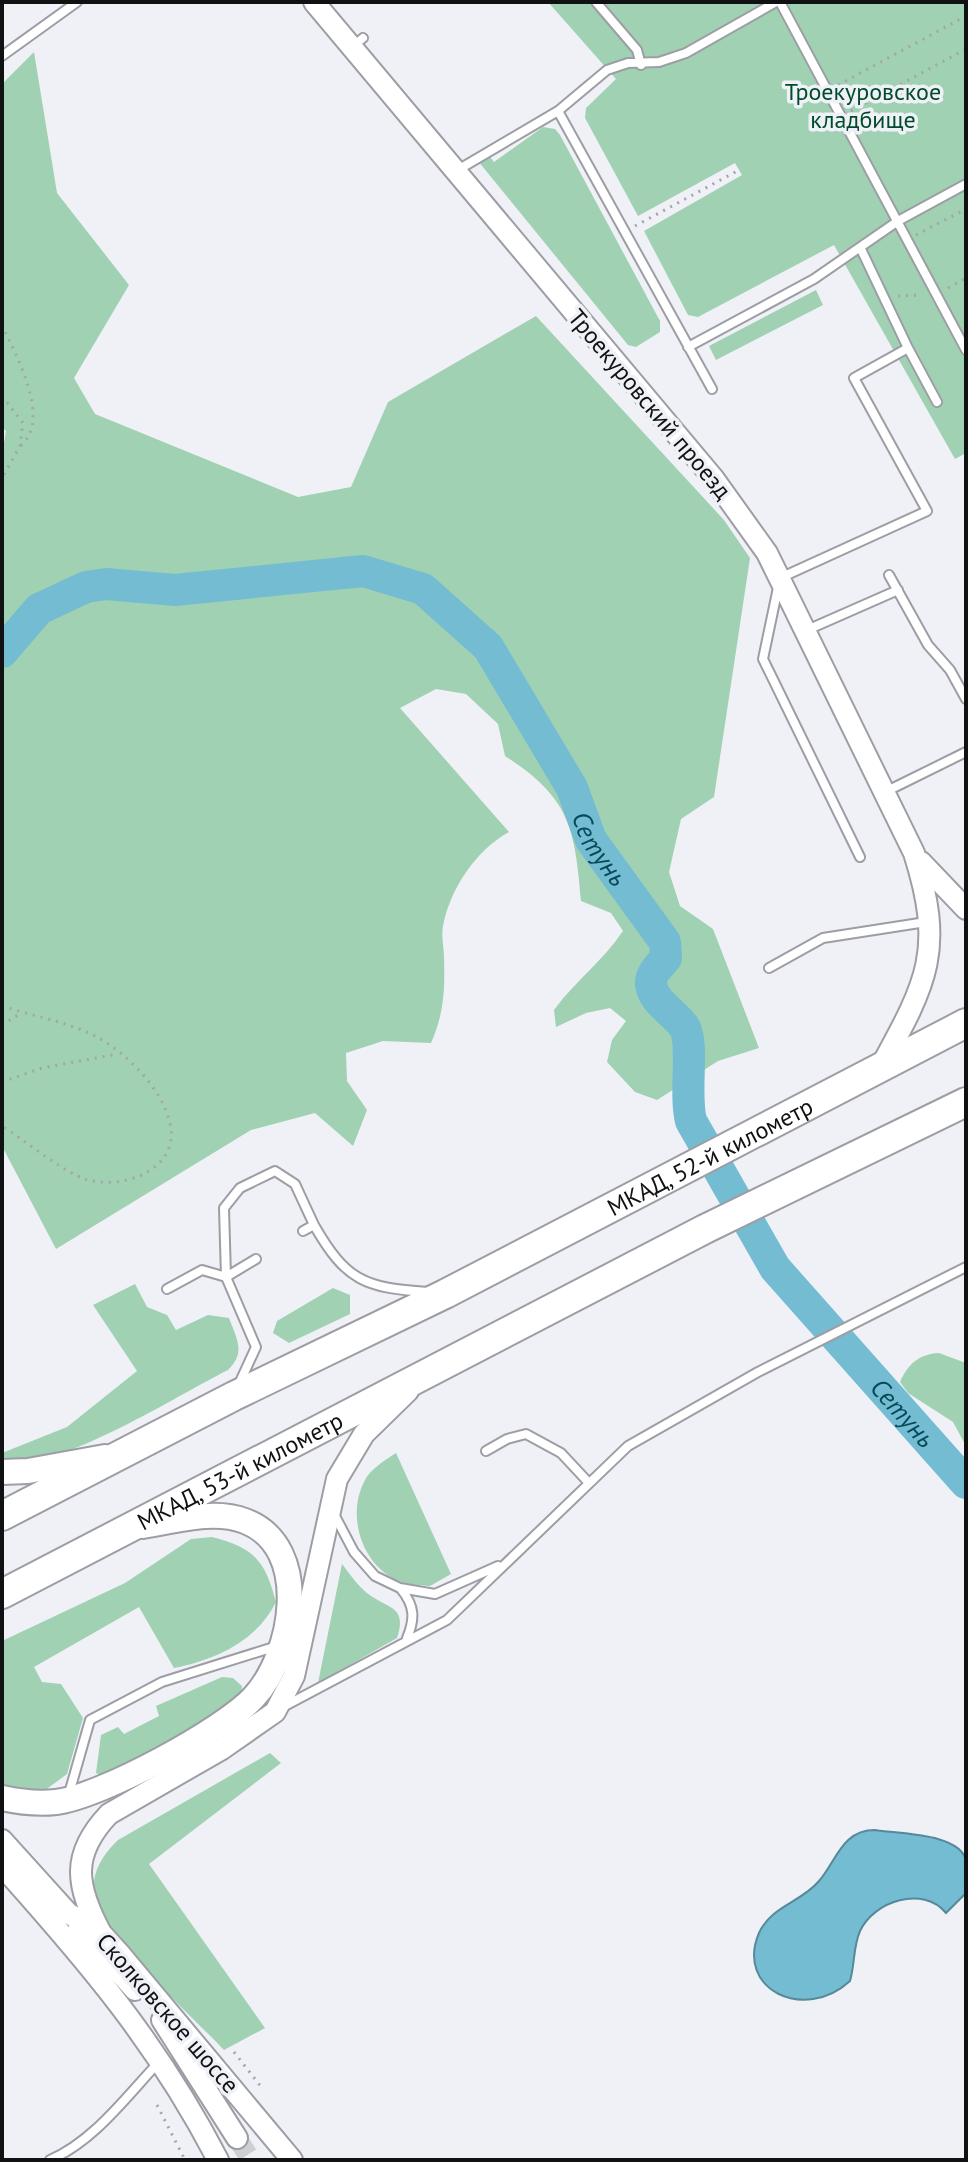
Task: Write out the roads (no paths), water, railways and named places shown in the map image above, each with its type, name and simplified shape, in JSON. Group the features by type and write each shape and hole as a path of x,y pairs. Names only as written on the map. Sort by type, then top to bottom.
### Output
{"highway":[{"name":"МКАД, 52-й километр","path":"450,1291 966,1023"},
{"name":"МКАД, 53-й километр","path":"2,1594 705,1229 966,1102"},
{"path":"2,1516 234,1396 450,1291"}],"main road":[{"path":"2,1472 28,1471 119,1454"},
{"path":"2,1798 37,1803 67,1800 106,1786 204,1735 237,1712 266,1682 282,1644 289,1617 285,1563 263,1531 247,1522 203,1516 125,1528"}],"street":[{"name":"Троекуровский проезд","path":"314,2 357,43 455,172 745,519 780,578 914,853 935,881 966,909"},
{"name":"Троекуровский проезд","path":"880,1068 911,1011 927,972 931,921 914,853"},
{"path":"101,1933 81,1887 83,1852 95,1829 109,1814 222,1749 275,1712 298,1661 337,1479 348,1455 364,1434 426,1372"},
{"name":"Сколковское шоссе","path":"2,1840 68,1913 101,1933 192,2035 292,2160"},
{"name":"Сколковское шоссе","path":"2,1866 88,1961 162,2060 184,2093 218,2160"},
{"path":"68,1913 105,1959 170,2029 237,2138 153,2025 88,1961"}],"lane":[{"path":"2,56 77,2"},
{"path":"596,2 637,50 641,65"},
{"path":"455,172 558,111 607,70 628,63 641,65 686,53 778,2 966,350"},
{"path":"558,111 712,389"},
{"path":"688,347 814,279 898,221 966,184"},
{"path":"860,247 937,402"},
{"path":"860,857 763,659 780,578 927,511 854,378 908,348"},
{"path":"889,575 928,645 950,670 966,699"},
{"path":"805,631 898,590"},
{"path":"884,792 966,752"},
{"path":"769,968 823,938 931,921"},
{"path":"234,1396 256,1347 226,1277 224,1208 240,1188 275,1171 295,1184 332,1256 349,1273 383,1289 450,1291"},
{"path":"303,1231 314,1225"},
{"path":"167,1289 202,1270 226,1277 256,1259"},
{"path":"275,1712 447,1620 628,1446 758,1372 966,1267"},
{"path":"486,1451 507,1439 526,1434 561,1453 589,1483"},
{"path":"331,1508 354,1552 375,1576 400,1588 435,1594 502,1564"},
{"path":"400,1588 410,1600 414,1615 407,1639"},
{"path":"67,1800 90,1720 162,1682 282,1644"},
{"path":"50,2160 63,2158 90,2135 162,2060"}],"water":[{"path":"875,1830 927,1836 953,1845 962,1852 966,1861 966,1893 946,1913 925,1900 912,1898 887,1905 867,1920 860,1931 850,1981 832,1993 813,1999 795,1999 778,1994 765,1984 757,1970 754,1953 764,1924 812,1888 841,1848 855,1835"}],"waterway":[{"name":"Сетунь","path":"2,652 39,609 86,587 106,584 175,590 363,571 423,589 488,647 572,788 591,840 665,942 666,958 654,973 651,984 656,997 681,1023 688,1036 691,1121 775,1268 966,1483"}],"tunnel":[{"path":"237,2138 251,2160"}],"park label":[{"name":"Троекуровское кладбище","path":"863,105"}]}
